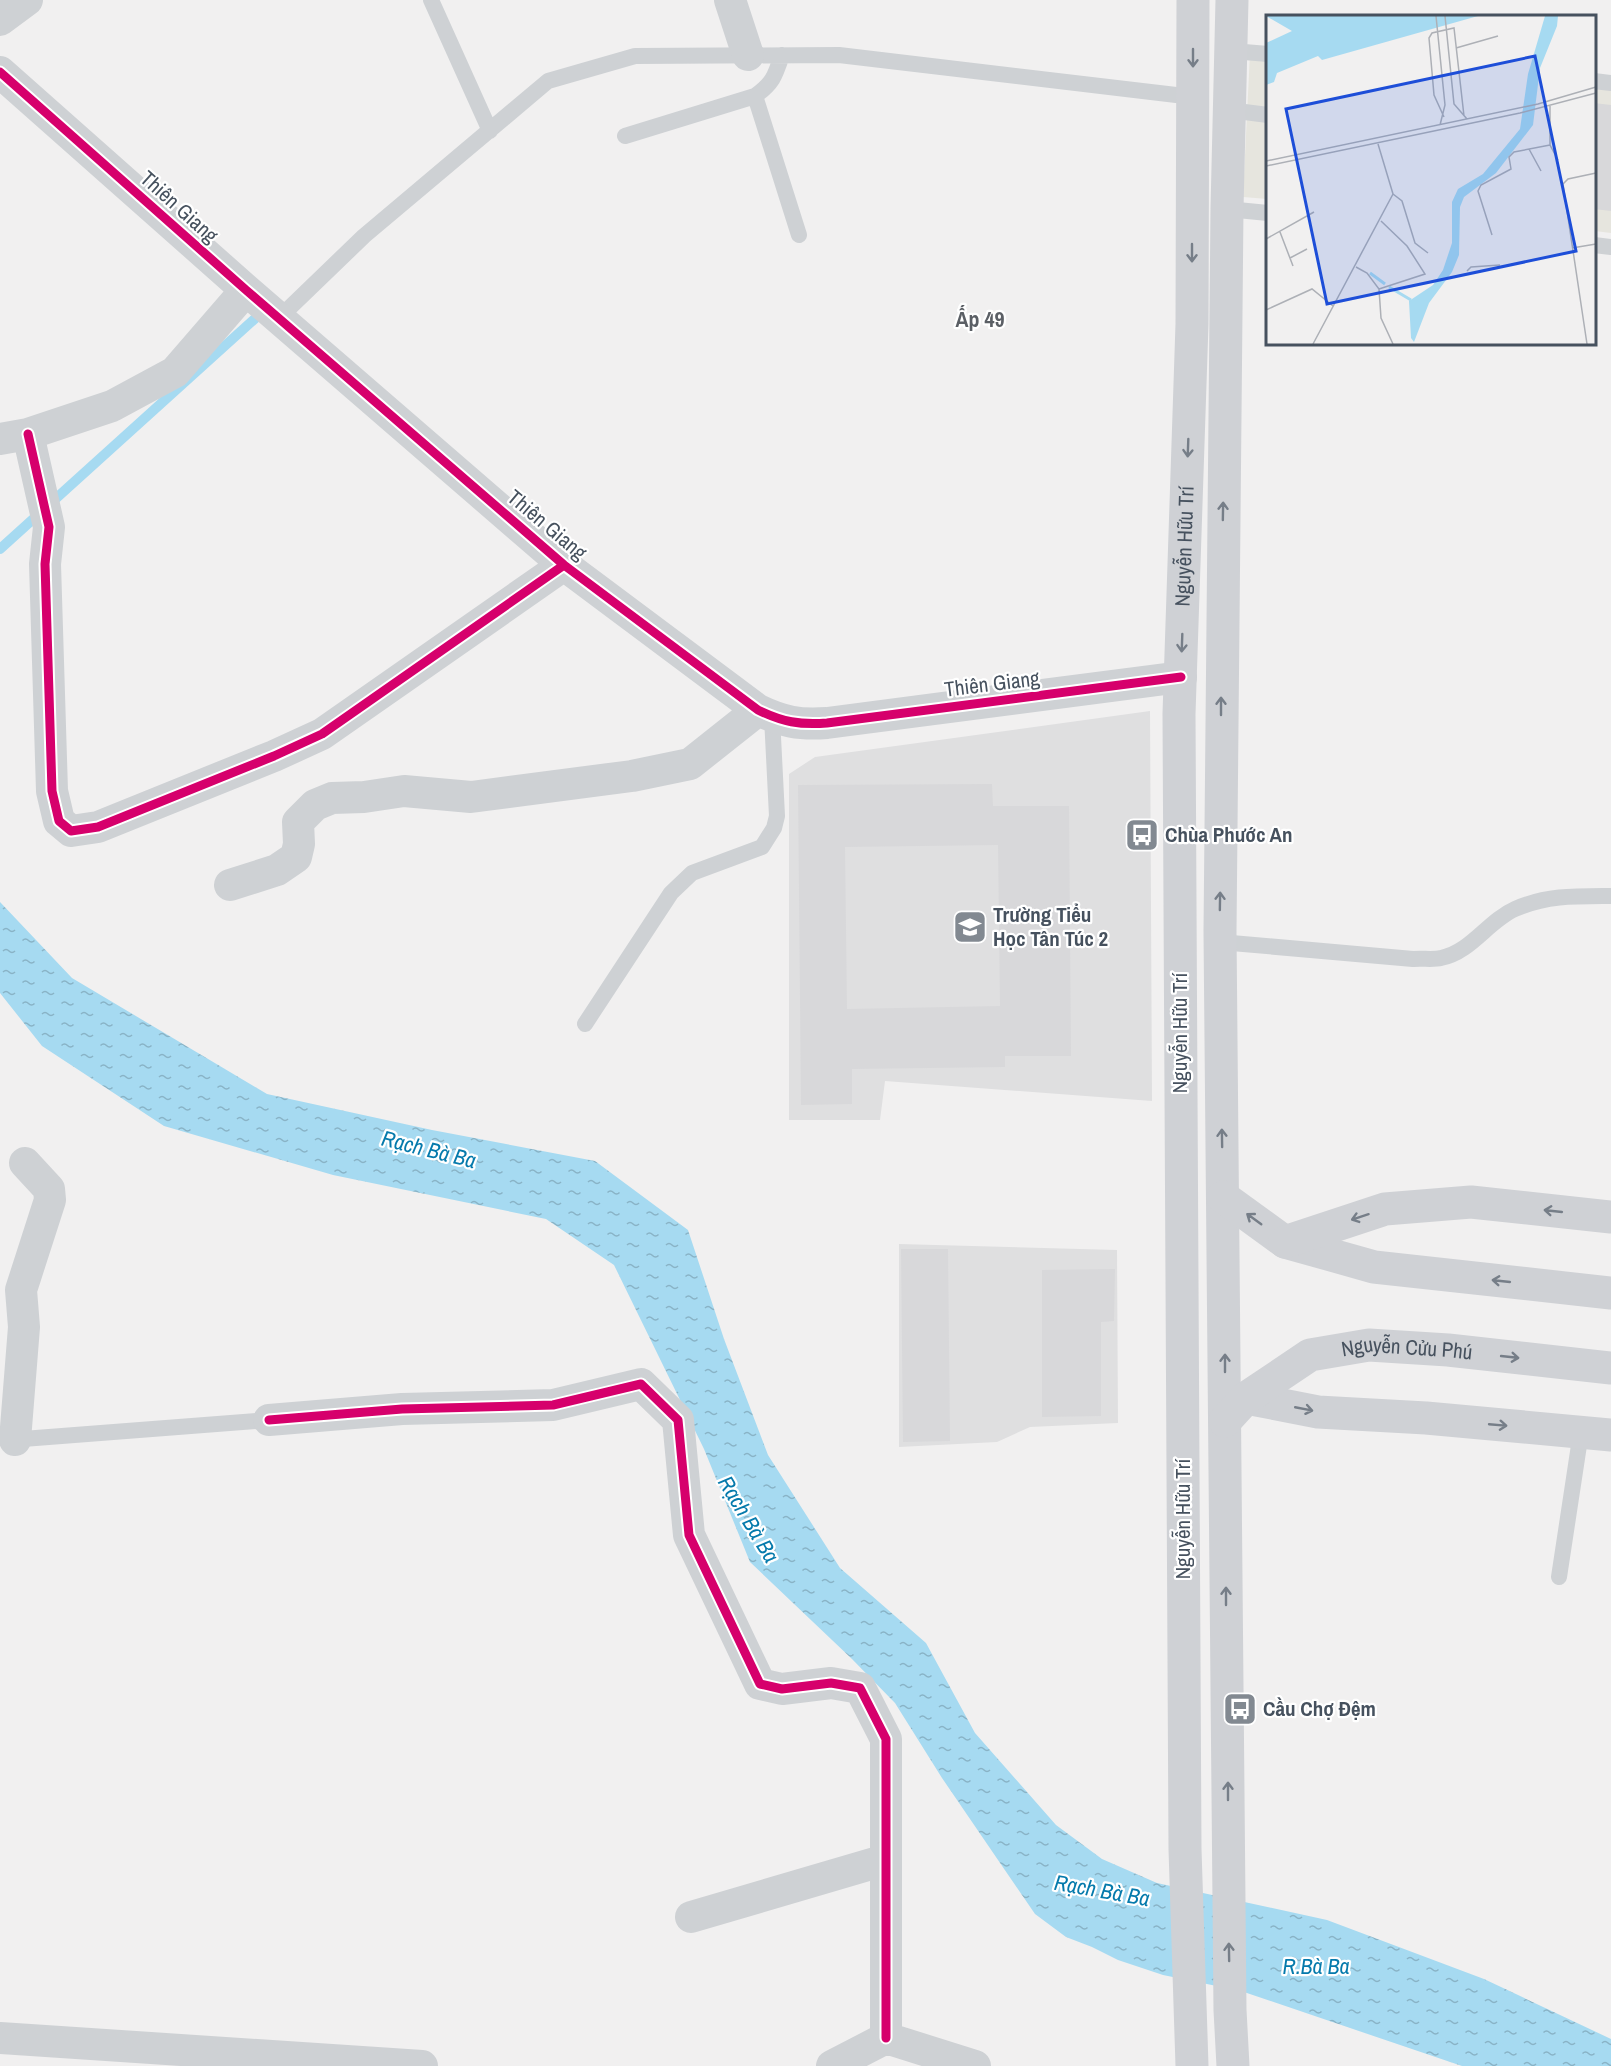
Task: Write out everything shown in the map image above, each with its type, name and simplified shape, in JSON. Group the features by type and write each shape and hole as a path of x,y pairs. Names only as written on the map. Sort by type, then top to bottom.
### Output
{"main road":[{"name":"Nguyễn Hữu Trí","path":"1192,2066 1185,1850 1180,1079 1181,677 1192,324 1193,0"},
{"name":"Nguyễn Hữu Trí","path":"1232,0 1227,208 1220,942 1223,1197 1236,1410 1228,1850 1233,2066"},
{"path":"1223,1197 1286,1242 1374,1267 1611,1293"},
{"path":"1286,1242 1385,1209 1471,1202 1611,1217"},
{"name":"Nguyễn Cửu Phú","path":"1236,1410 1310,1355 1369,1345 1448,1350 1611,1368"},
{"path":"1236,1410 1426,1418 1596,1434"}],"street":[{"path":"0,20 27,0"},
{"path":"730,0 748,55"},
{"name":"Thiên Giang","path":"0,72 246,290 564,565 765,714 787,723 805,725 1181,677"},
{"path":"246,290 175,372 112,406 14,436 39,480 49,527 45,564 52,791 59,821 71,831 98,827 274,756 322,734 564,565"},
{"path":"230,885 277,870 296,857 299,844 298,822 315,805 332,798 364,797 404,791 471,796 632,776 690,764 765,714"},
{"path":"8,1440 24,1327 21,1290 50,1200 49,1189 25,1163"},
{"path":"269,1420 402,1409 553,1405 641,1384 678,1420 689,1535 760,1684 782,1689 831,1683 860,1688 886,1739 886,2038"},
{"path":"691,1917 885,1860"},
{"path":"832,2066 886,2038 975,2066"},
{"path":"17,2048 422,2066"}],"lane":[{"path":"431,0 490,131"},
{"path":"1232,51 1266,54"},
{"path":"625,136 755,96 768,87 775,78 782,55"},
{"path":"279,318 364,236 548,81 635,56 839,56 1193,97"},
{"path":"1596,81 1611,82"},
{"path":"755,96 799,235"},
{"path":"1229,110 1266,115"},
{"path":"1227,208 1266,213"},
{"path":"1596,245 1611,247"},
{"path":"585,1024 681,881 692,873 762,847 769,838 777,816 765,714"},
{"path":"1220,942 1413,959 1441,958 1462,949 1493,923 1513,910 1563,895 1611,896"},
{"path":"8,1440 269,1420"},
{"path":"1560,1577 1596,1434"}],"shaded area":[{"path":"1250,53 1266,54 1266,199 1243,197"},
{"path":"1596,86 1611,88 1611,233 1596,231"},
{"name":"Trường Tiểu Học Tân Túc 2","path":"1150,711 1152,1101 885,1081 880,1120 789,1120 789,774 815,757"},
{"path":"899,1244 1117,1250 1118,1423 1030,1427 997,1442 899,1447"}],"water":[{"name":"R.Bà Ba","path":"0,902 72,978 267,1094 432,1130 595,1161 688,1230 724,1339 768,1455 840,1568 926,1643 975,1733 1056,1825 1102,1859 1157,1883 1327,1920 1484,1979 1611,2039 1611,2066 1462,2066 1241,1991 1163,1975 1118,1960 1066,1937 1035,1914 942,1778 895,1703 750,1562 704,1449 614,1265 546,1219 333,1175 164,1126 42,1046 0,993"}],"building":[{"path":"1596,103 1611,105 1611,211 1596,209"},
{"path":"992,784 993,806 1069,806 1071,1056 1005,1056 1005,1067 852,1069 852,1104 801,1105 798,785","holes":["998,845 1000,1006 847,1009 845,847"]},
{"path":"901,1249 948,1249 950,1441 903,1442"},
{"path":"1115,1269 1114,1321 1101,1322 1101,1416 1042,1417 1042,1270"}],"waterway":[{"path":"0,549 260,314"}],"cycle path":[{"path":"0,72 246,290 564,565 758,710 791,722 827,723 1181,677"},
{"path":"28,434 49,527 45,564 52,791 59,821 71,831 98,827 274,756 322,734 564,565"},
{"path":"269,1420 402,1409 553,1405 641,1384 678,1420 689,1535 760,1684 782,1689 831,1683 860,1688 886,1739 886,2038"}],"place":[{"name":"Chùa Phước An","path":"1142,835"},
{"name":"Trường Tiểu Học Tân Túc 2","path":"970,927"},
{"name":"Cầu Chợ Đệm","path":"1240,1709"}],"district":[{"name":"Ấp 49","path":"980,319"}],"water label":[{"name":"Rạch Bà Ba","path":"429,1149"},
{"name":"Rạch Bà Ba","path":"749,1519"},
{"name":"Rạch Bà Ba","path":"1102,1890"}]}
